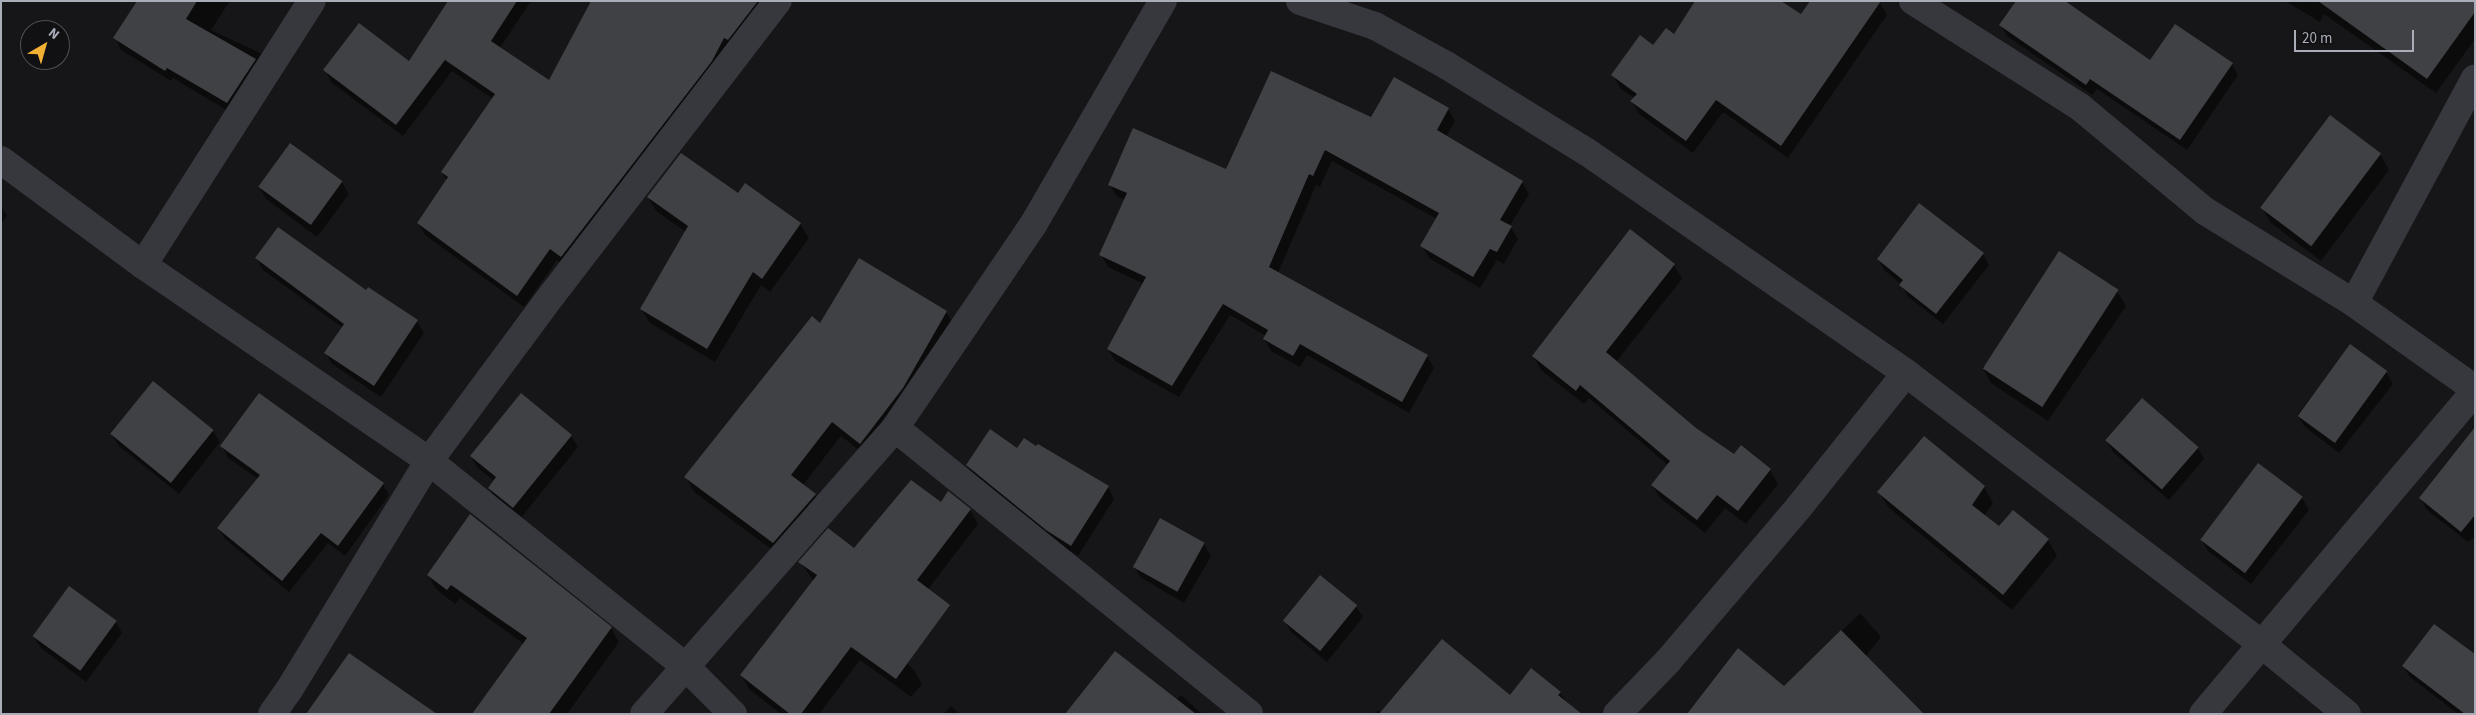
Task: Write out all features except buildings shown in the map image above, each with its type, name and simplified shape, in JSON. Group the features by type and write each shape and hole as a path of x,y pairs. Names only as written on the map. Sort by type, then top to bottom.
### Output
{"street":[{"path":"143,265 312,1"},
{"path":"272,714 429,461 552,295 778,1"},
{"path":"644,714 895,428 1033,225 1162,1"},
{"path":"1300,1 1375,26 1446,65 1587,152 1906,373 2260,643 2347,714"},
{"path":"1912,1 2080,107 2204,211 2354,303 2475,390 2260,643 2203,714"},
{"path":"2354,303 2475,78"},
{"path":"1,160 143,265 429,461 685,666 733,714"},
{"path":"1617,714 1693,632 1906,373"},
{"path":"895,428 1249,714"}]}
